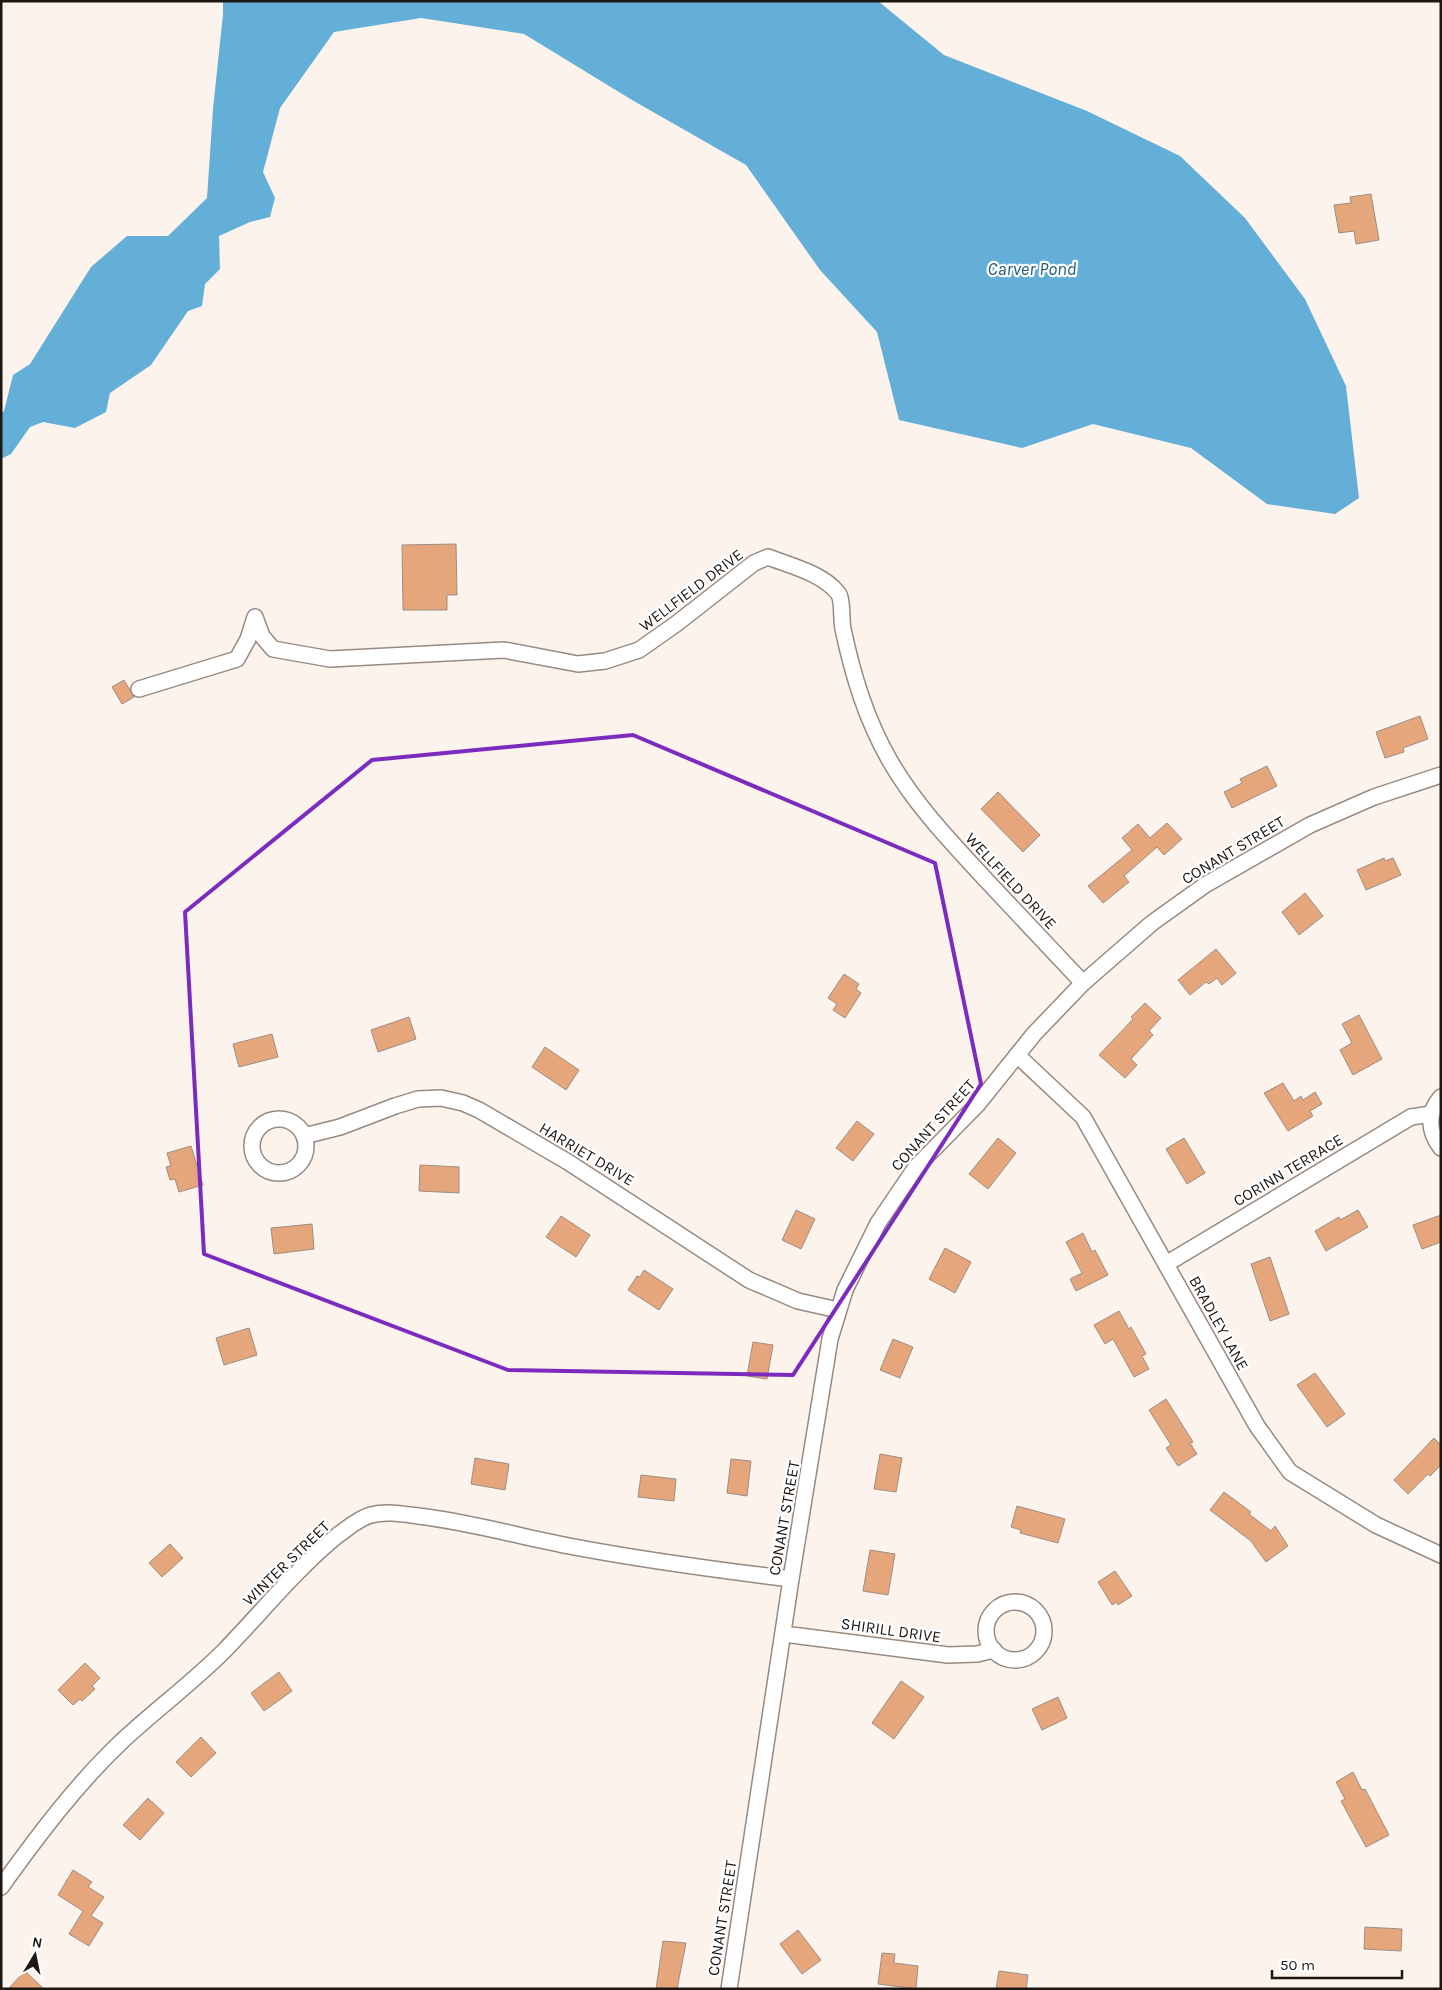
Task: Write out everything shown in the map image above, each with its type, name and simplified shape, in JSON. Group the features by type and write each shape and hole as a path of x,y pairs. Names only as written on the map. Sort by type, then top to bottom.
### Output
{"street":[{"name":"WELLFIELD DRIVE","path":"139,689 237,659 248,639 256,617 262,636 273,649 330,659 504,650 578,664 604,662 638,650 676,624 754,563 768,557 826,581 839,594 843,626 859,695 870,722 890,760 914,798 941,832 1083,983"},
{"name":"CONANT STREET","path":"729,1989 825,1368 838,1310 862,1253 896,1194 916,1167 977,1105 1034,1034 1083,983 1127,944 1177,904 1241,863 1334,814 1374,797 1441,775"},
{"name":"BRADLEY LANE","path":"1017,1055 1082,1117 1257,1426 1290,1472 1376,1525 1441,1555"},
{"path":"1441,1096 1431,1114 1430,1126 1434,1138 1441,1148"},
{"name":"HARRIET DRIVE","path":"304,1136 340,1127 394,1106 418,1099 441,1098 462,1103 479,1110 582,1171 749,1280 798,1301 838,1310"},
{"name":"CORINN TERRACE","path":"1166,1264 1411,1117 1431,1114"},
{"name":"WINTER STREET","path":"1,1887 63,1806 119,1744 209,1667 306,1563 342,1532 370,1515 388,1513 454,1521 567,1546 639,1559 791,1580"},
{"name":"SHIRILL DRIVE","path":"784,1634 948,1655 977,1654 994,1650"}],"highlighted area":[{"path":"633,735 935,863 981,1084 793,1375 508,1370 204,1254 185,912 372,760"}],"water":[{"name":"Carver Pond","path":"223,1 878,1 944,55 1087,111 1180,156 1245,218 1305,299 1346,386 1359,498 1335,514 1267,504 1191,448 1093,424 1022,448 899,420 877,332 820,270 746,165 632,100 524,34 421,18 334,32 280,108 263,172 275,198 270,217 250,222 219,236 220,269 205,284 202,306 188,311 151,365 110,393 106,412 75,428 43,422 30,427 11,454 1,459 1,413 4,411 13,375 30,364 91,267 127,236 168,236 207,198"}],"building":[{"path":"1371,194 1379,240 1356,244 1354,231 1339,233 1334,205 1351,203 1350,197"},
{"path":"456,544 457,595 447,595 447,610 403,610 402,545"},
{"path":"124,680 134,697 122,704 112,687"},
{"path":"1420,716 1428,739 1403,748 1404,752 1385,758 1376,732"},
{"path":"1267,766 1277,786 1232,808 1224,792 1242,783 1240,779"},
{"path":"998,792 1040,835 1023,852 981,809"},
{"path":"1167,823 1182,839 1164,855 1157,847 1124,876 1129,882 1103,903 1088,886 1132,850 1122,838 1138,824 1150,838"},
{"path":"1384,858 1385,861 1393,858 1401,875 1366,890 1357,870"},
{"path":"1305,893 1323,916 1299,935 1282,912"},
{"path":"1216,949 1236,973 1222,985 1217,978 1209,984 1206,982 1190,995 1178,980"},
{"path":"844,974 859,984 856,989 861,993 845,1018 833,1010 837,1004 828,998"},
{"path":"1145,1003 1161,1018 1149,1031 1153,1035 1131,1059 1137,1065 1125,1078 1099,1055 1133,1019 1131,1017"},
{"path":"1359,1015 1382,1059 1353,1075 1340,1050 1352,1043 1342,1024"},
{"path":"409,1017 416,1039 378,1052 371,1030"},
{"path":"272,1034 278,1057 239,1067 233,1044"},
{"path":"545,1047 579,1070 566,1090 532,1067"},
{"path":"1283,1083 1294,1101 1301,1096 1303,1100 1315,1092 1322,1104 1310,1111 1313,1116 1288,1131 1264,1093"},
{"path":"857,1121 874,1134 853,1161 836,1148"},
{"path":"998,1138 1016,1153 988,1189 969,1174"},
{"path":"1184,1138 1205,1173 1187,1184 1166,1149"},
{"path":"191,1146 203,1185 179,1192 175,1179 170,1180 166,1167 171,1166 167,1153"},
{"path":"420,1165 459,1167 459,1193 419,1191"},
{"path":"796,1210 815,1219 801,1249 782,1240"},
{"path":"1358,1210 1368,1227 1326,1251 1315,1231 1339,1217 1340,1220"},
{"path":"1441,1215 1441,1242 1422,1249 1413,1225"},
{"path":"561,1216 590,1235 576,1257 546,1237"},
{"path":"312,1224 314,1249 274,1254 271,1228"},
{"path":"1083,1233 1092,1252 1095,1250 1108,1275 1076,1291 1070,1279 1082,1273 1066,1242"},
{"path":"945,1248 971,1262 955,1293 929,1279"},
{"path":"1270,1257 1289,1314 1270,1321 1251,1264"},
{"path":"644,1270 673,1289 659,1310 628,1290 637,1276 640,1277"},
{"path":"1119,1311 1129,1329 1131,1327 1146,1354 1142,1356 1149,1369 1134,1377 1113,1339 1105,1344 1094,1325"},
{"path":"249,1328 257,1355 224,1365 216,1338"},
{"path":"893,1339 913,1347 900,1378 880,1370"},
{"path":"753,1342 773,1345 767,1379 747,1376"},
{"path":"1315,1373 1345,1414 1327,1427 1297,1385"},
{"path":"1166,1399 1193,1442 1190,1443 1197,1454 1178,1466 1166,1448 1171,1445 1149,1410"},
{"path":"1434,1438 1441,1445 1441,1465 1430,1476 1428,1474 1408,1494 1394,1480"},
{"path":"880,1454 902,1458 896,1492 874,1489"},
{"path":"475,1458 509,1464 505,1490 471,1484"},
{"path":"731,1459 751,1461 747,1496 727,1493"},
{"path":"641,1475 676,1479 674,1501 638,1497"},
{"path":"1224,1492 1251,1512 1249,1514 1271,1531 1275,1526 1288,1546 1266,1562 1251,1541 1210,1510"},
{"path":"1017,1506 1065,1519 1058,1543 1020,1533 1021,1530 1011,1527"},
{"path":"170,1544 183,1558 162,1577 149,1563"},
{"path":"870,1550 895,1554 888,1595 863,1591"},
{"path":"1115,1571 1132,1596 1118,1605 1117,1602 1112,1605 1098,1582"},
{"path":"85,1663 100,1678 92,1686 95,1689 82,1701 80,1699 73,1705 58,1690"},
{"path":"279,1672 292,1691 264,1711 251,1693"},
{"path":"901,1681 924,1697 894,1739 872,1723"},
{"path":"1058,1697 1067,1718 1042,1730 1032,1709"},
{"path":"201,1737 216,1753 191,1777 176,1762"},
{"path":"1353,1772 1362,1790 1365,1789 1389,1835 1366,1847 1341,1801 1345,1799 1336,1782"},
{"path":"148,1798 164,1813 140,1840 123,1825"},
{"path":"73,1870 92,1882 88,1887 104,1897 91,1916 103,1923 89,1946 69,1934 83,1911 58,1895"},
{"path":"1365,1927 1402,1929 1401,1951 1364,1949"},
{"path":"798,1930 821,1960 802,1974 780,1944"},
{"path":"663,1941 686,1943 677,1989 656,1989"},
{"path":"882,1953 895,1954 894,1963 918,1966 916,1989 878,1984"},
{"path":"25,1971 44,1989 8,1989"},
{"path":"999,1971 1028,1975 1026,1989 996,1989"}]}
